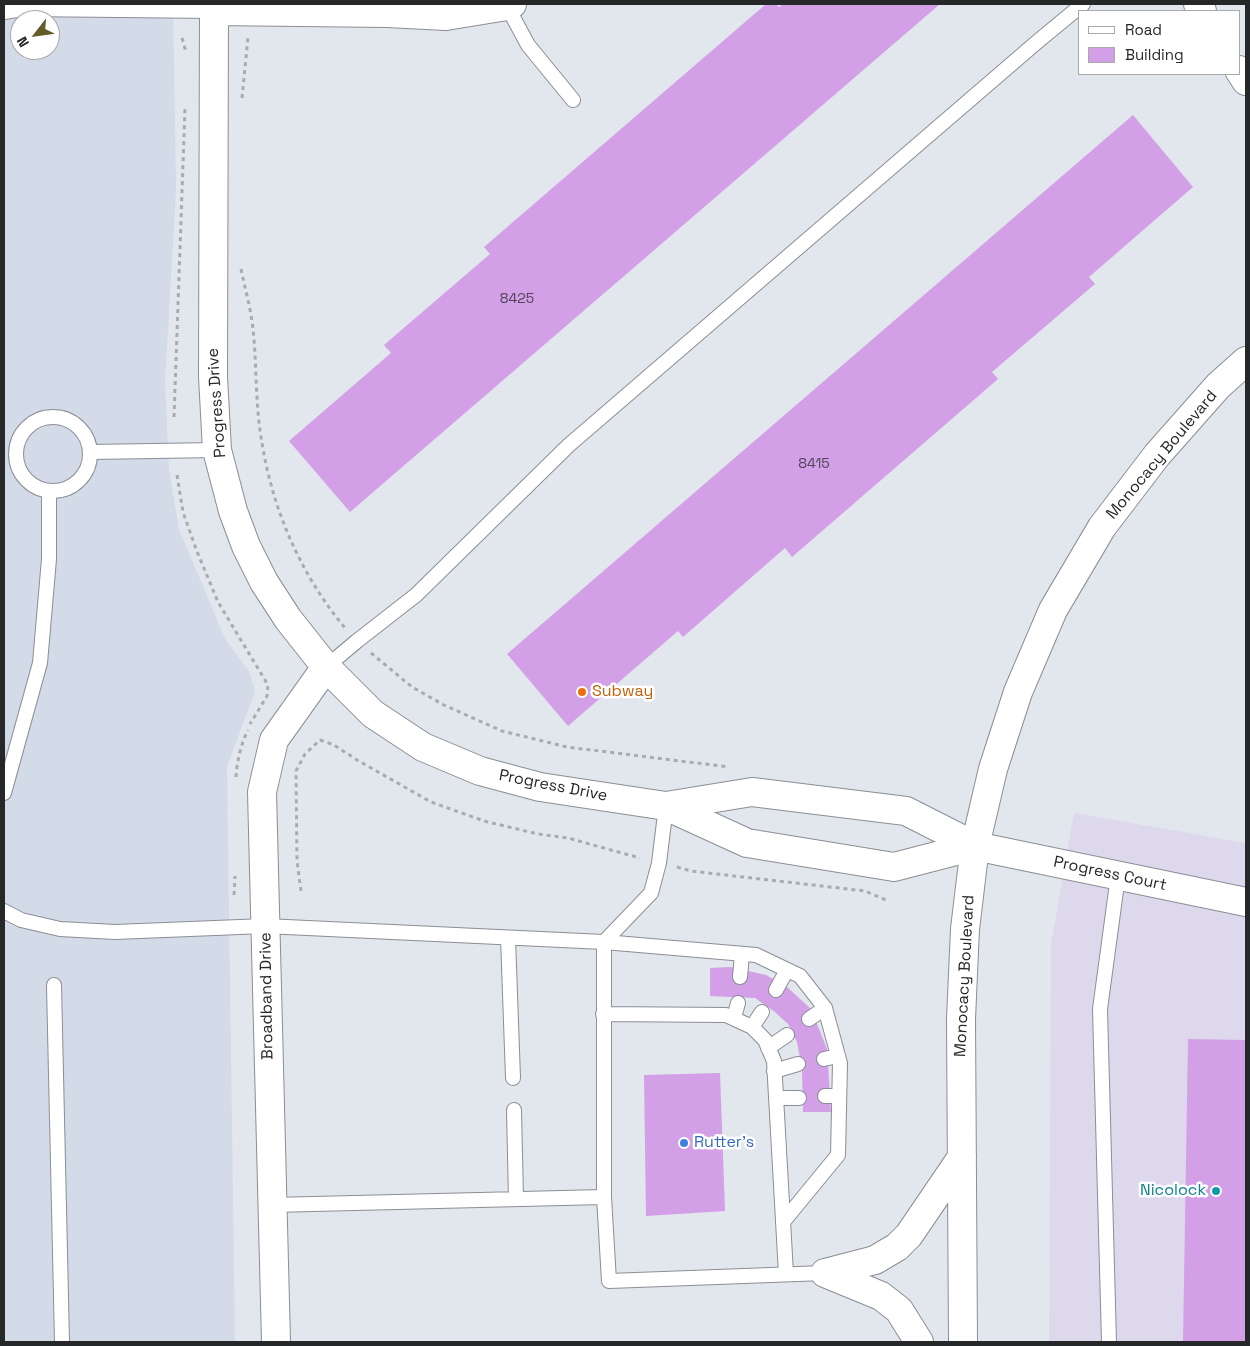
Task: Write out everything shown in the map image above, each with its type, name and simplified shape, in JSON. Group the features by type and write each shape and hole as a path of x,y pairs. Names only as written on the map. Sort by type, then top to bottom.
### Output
{"street":[{"path":"214,8 250,12 446,16 509,5"},
{"name":"Progress Drive","path":"214,8 213,377 218,450 233,511 246,546 264,582 288,619 326,667 373,714 423,747 480,771 540,787 666,806 747,842 894,867 975,846"},
{"name":"Monocacy Boulevard","path":"963,1342 961,1019 964,929 975,846 993,769 1018,692 1054,610 1102,527 1157,455 1218,386 1246,361"},
{"name":"Broadband Drive","path":"276,1342 262,792 274,740 326,667"},
{"name":"Progress Drive","path":"666,806 752,792 906,811 975,846"},
{"name":"Progress Court","path":"975,846 1246,902"},
{"path":"825,1273 875,1260 897,1247 909,1235 962,1158"},
{"path":"825,1273 881,1296 899,1310 919,1342"}],"lane":[{"path":"326,667 416,595 569,445 1083,4"},
{"path":"509,5 528,45 573,100"},
{"path":"4,12 23,9 214,8"},
{"path":"48,417 57,417 70,421 80,428 87,439 90,452 88,465 83,476 74,485 62,490 49,491 35,486 25,478 18,467 16,455 18,440 25,429 35,421 48,417"},
{"path":"90,452 218,450"},
{"path":"4,792 40,663 49,560 49,491"},
{"path":"666,806 659,862 650,894 604,942 604,1197 609,1281 825,1273"},
{"path":"1109,1342 1100,1009 1118,876"},
{"path":"4,911 21,920 60,930 115,932 265,926 604,942 756,956 800,976 826,1008 840,1063 838,1155 783,1222"},
{"path":"508,938 513,1078"},
{"path":"740,977 742,954"},
{"path":"776,990 787,970"},
{"path":"54,985 62,1342"},
{"path":"734,1018 738,1002"},
{"path":"808,1019 826,1008"},
{"path":"752,1027 762,1012"},
{"path":"603,1014 726,1015 752,1027 765,1040 774,1061 786,1274"},
{"path":"768,1048 787,1035"},
{"path":"824,1059 838,1056"},
{"path":"774,1071 798,1064"},
{"path":"825,1096 839,1096"},
{"path":"776,1098 799,1098"},
{"path":"514,1110 516,1199"},
{"path":"272,1205 604,1197"}],"path":[{"path":"242,103 250,12"},
{"path":"182,38 188,60"},
{"path":"174,417 183,135 186,106"},
{"path":"240,260 253,327 261,442 273,497 293,548 326,605 357,641 412,687 444,705 502,731 567,747 736,768"},
{"path":"177,475 183,512 218,602 268,685 267,696 256,713 243,740 236,767 236,786"},
{"path":"300,890 297,861 296,771 305,754 320,740 334,744 357,760 431,802 484,821 538,834 568,838 691,870 866,891 886,900"},
{"path":"234,895 236,873"}],"shaded area":[{"path":"4,4 173,4 176,190 165,381 169,470 179,529 225,639 249,671 255,691 227,767 235,1342 4,1342"},
{"path":"1074,813 1246,843 1246,1342 1049,1342 1051,944"}],"building":[{"path":"766,4 776,4 779,7 783,4 940,4 350,512 289,441 391,353 384,345 490,254 484,247"},
{"path":"1133,115 1193,187 1089,277 1095,284 992,372 998,379 792,557 785,548 683,637 678,631 568,726 507,654"},
{"path":"730,967 766,975 787,987 811,1009 827,1049 831,1112 803,1112 802,1069 797,1042 788,1024 755,998 710,996 710,968"},
{"name":"Nicolock","path":"1188,1039 1246,1040 1246,1342 1183,1342"},
{"name":"Rutter's","path":"720,1073 725,1211 646,1216 644,1075"}],"place":[{"name":"Subway","path":"582,692"},
{"name":"Rutter's","path":"684,1143"},
{"name":"Nicolock","path":"1216,1191"}]}
